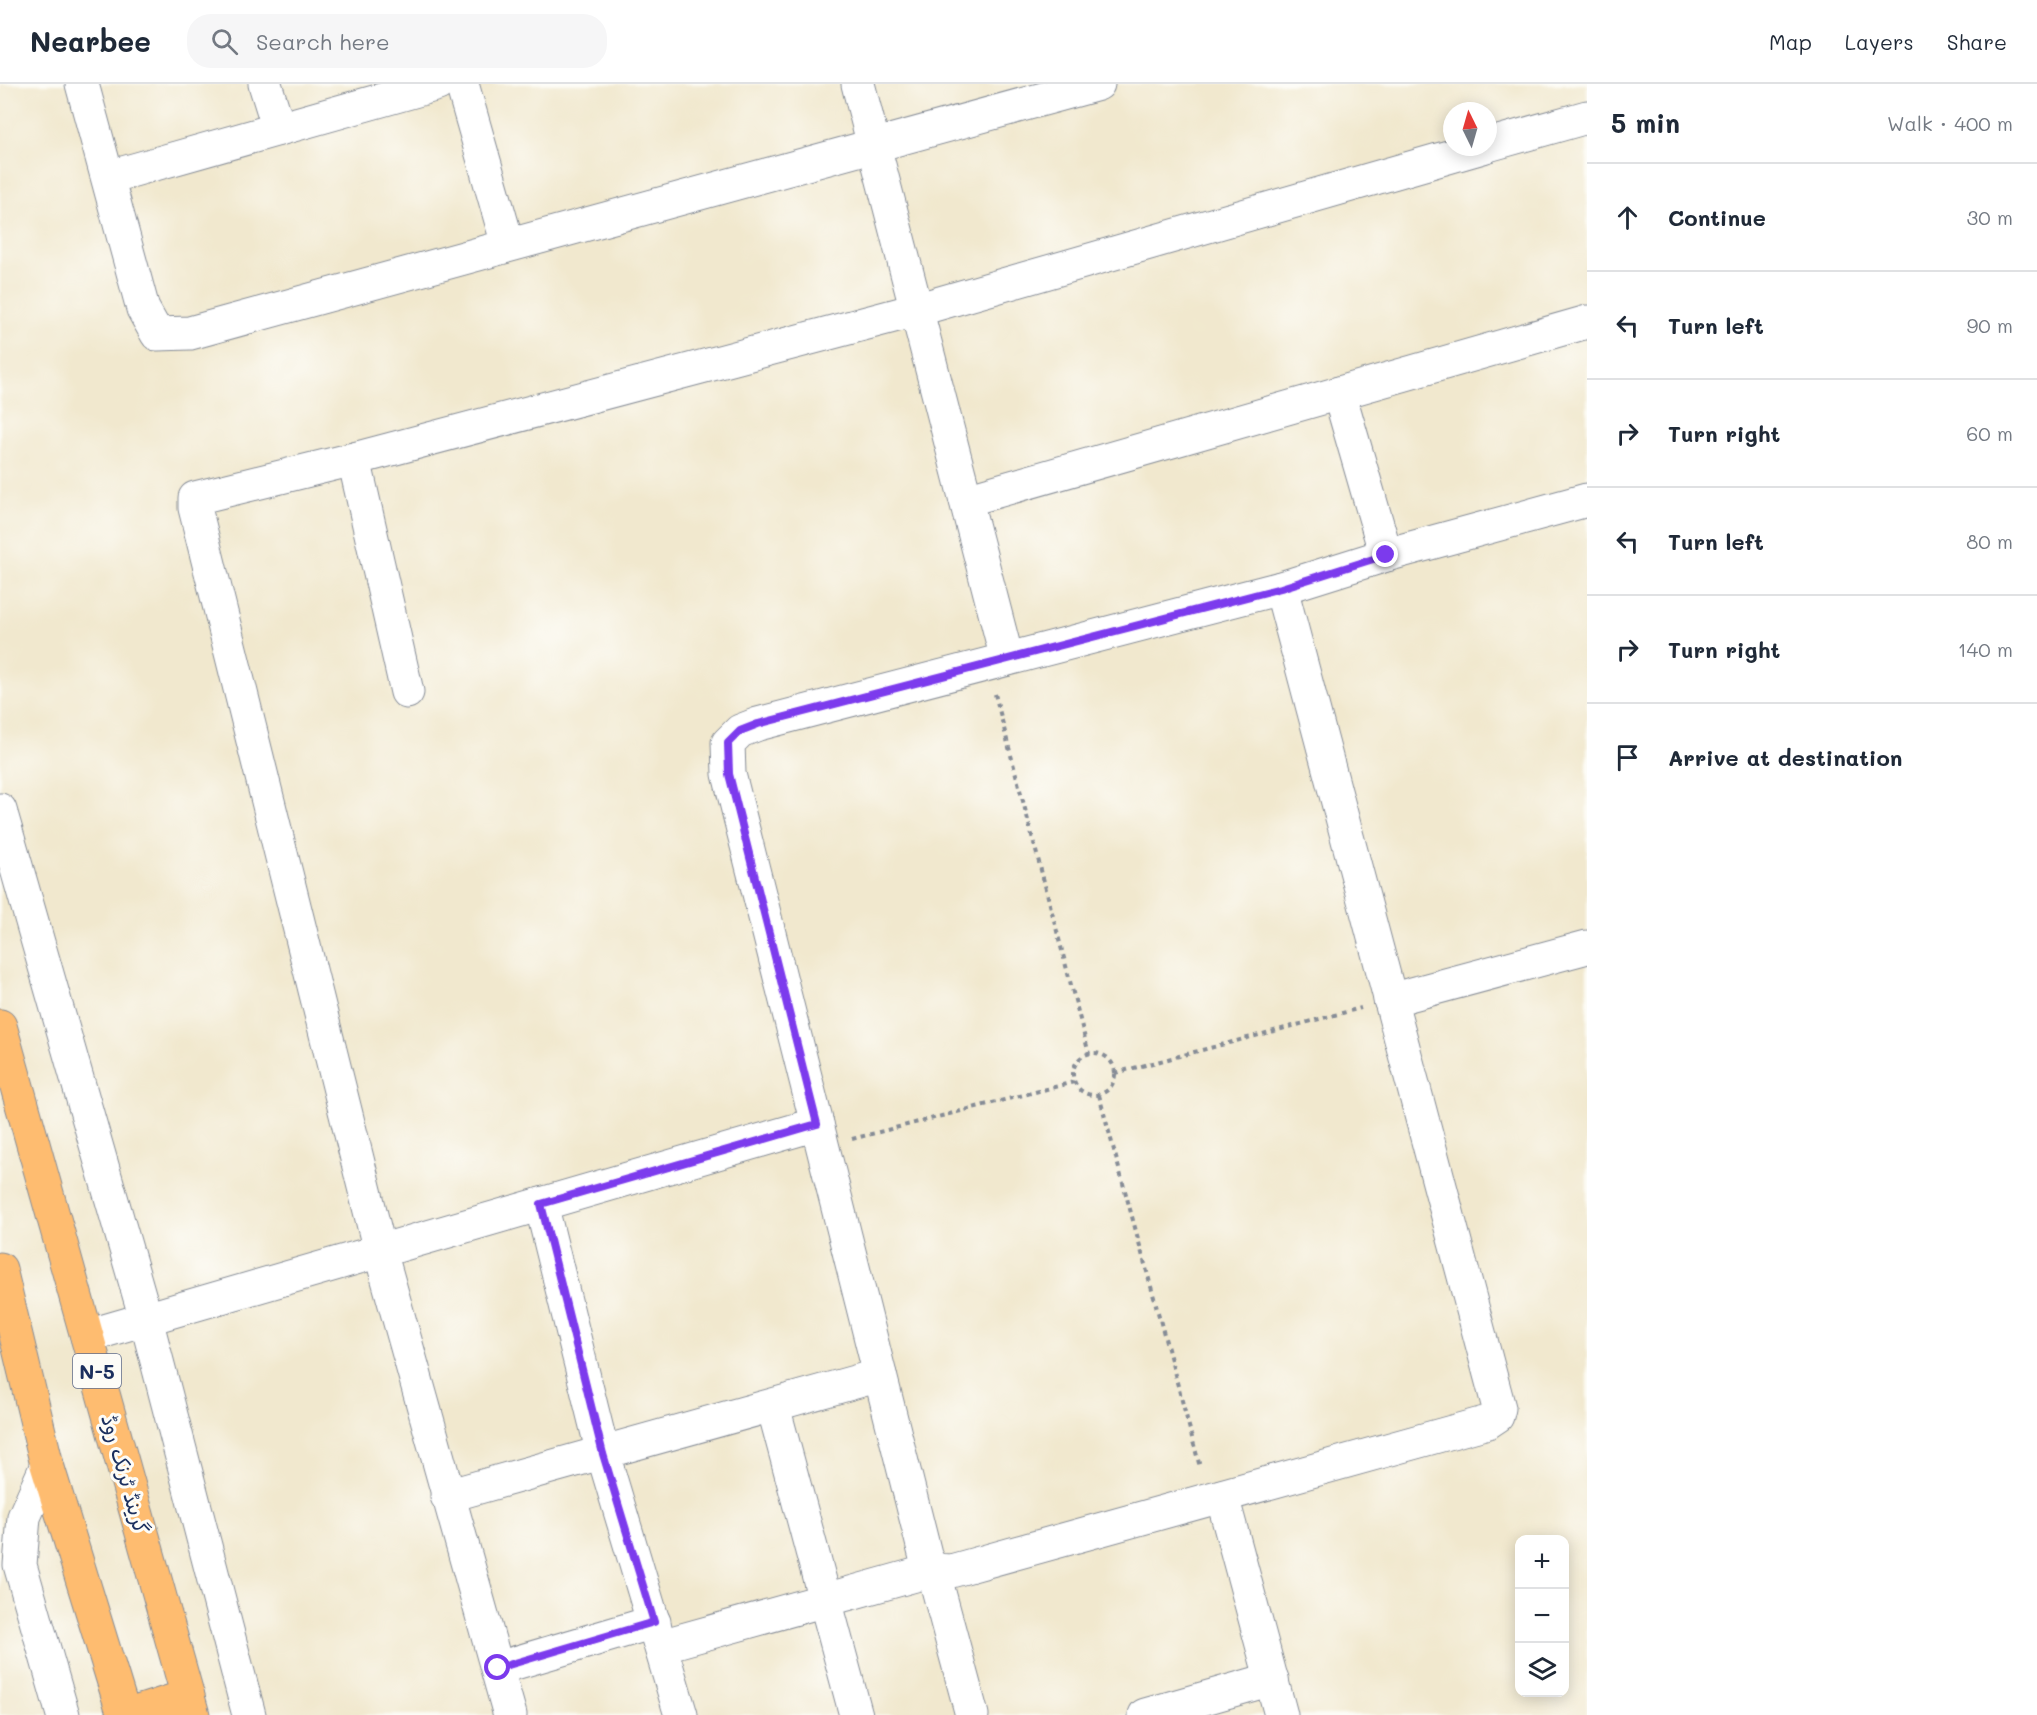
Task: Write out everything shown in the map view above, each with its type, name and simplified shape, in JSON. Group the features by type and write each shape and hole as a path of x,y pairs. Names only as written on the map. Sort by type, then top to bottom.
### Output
{"highway":[{"name":"گرینڈ ٹرنک روڈ","path":"0,1026 191,1706"},
{"path":"0,1269 47,1465 124,1715"},
{"path":"129,1715 191,1706"}],"street":[{"path":"82,84 143,309 157,334 190,333 1098,84"},
{"path":"265,84 279,129"},
{"path":"109,177 438,84"},
{"path":"462,84 508,245"},
{"path":"858,84 966,500 997,662"},
{"path":"1497,143 1587,117"},
{"path":"510,1715 380,1251 194,502 200,495 354,459 916,310 1452,156"},
{"path":"966,500 1587,322"},
{"path":"1339,393 1386,555"},
{"path":"354,459 407,692"},
{"path":"972,1715 933,1570 926,1558 729,774 728,743 740,731 758,724 1281,588 1386,555 1587,500"},
{"path":"498,1668 825,1600 933,1570 951,1571 1488,1422 1497,1416 1499,1408 1281,588"},
{"path":"0,810 146,1319 249,1715"},
{"path":"1390,1000 1587,947"},
{"path":"87,1336 541,1204 820,1135"},
{"path":"541,1204 603,1454 681,1715"},
{"path":"447,1496 880,1375"},
{"path":"773,1406 856,1715"},
{"path":"47,1465 24,1517 20,1564 63,1715"},
{"path":"1216,1498 1281,1715"},
{"path":"1145,1715 1272,1679"}],"path":[{"path":"997,662 1089,1054"},
{"path":"1115,1073 1390,1000"},
{"path":"1098,1053 1107,1058 1115,1073 1114,1082 1108,1090 1099,1095 1088,1095 1079,1090 1074,1082 1075,1064 1089,1054 1098,1053"},
{"path":"820,1135 1074,1082"},
{"path":"1099,1095 1216,1498"}],"route":[{"path":"498,1668 654,1622 603,1454 541,1204 817,1124 729,774 728,743 740,731 758,724 1281,588 1386,555"}]}
